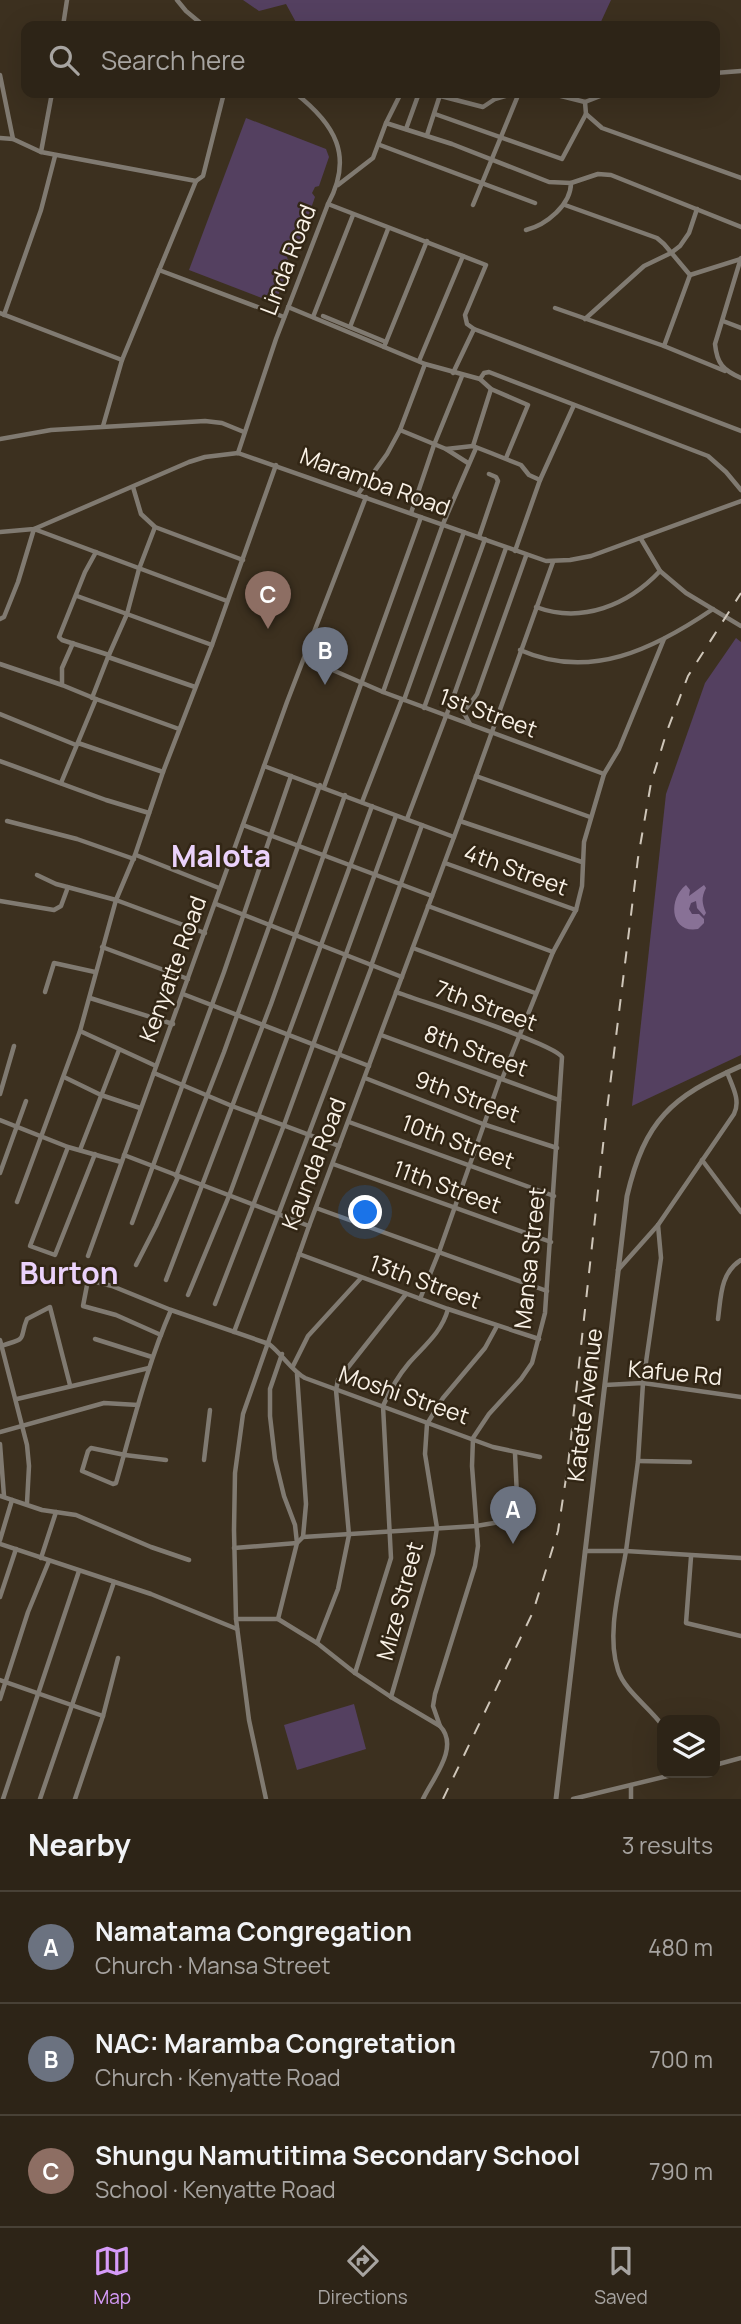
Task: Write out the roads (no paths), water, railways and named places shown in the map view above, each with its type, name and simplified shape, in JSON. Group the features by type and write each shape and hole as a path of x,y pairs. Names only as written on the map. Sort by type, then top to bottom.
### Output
{"street":[{"path":"64,21 68,0"},
{"path":"177,0 198,21"},
{"path":"720,73 741,71"},
{"path":"0,75 13,139"},
{"path":"41,152 51,98"},
{"path":"103,426 122,360 196,181 203,176 223,98"},
{"name":"Linda Road","path":"238,453 284,317 328,204 338,186 341,161 334,140 320,116 300,98"},
{"path":"338,186 369,163 380,145 386,123 398,98"},
{"path":"406,130 417,98"},
{"path":"427,135 439,98"},
{"path":"451,98 483,107 499,98"},
{"path":"473,205 515,98"},
{"path":"569,98 585,102 595,98"},
{"path":"435,114 562,159 586,114 585,102"},
{"path":"586,114 602,128 741,178"},
{"path":"386,123 427,135 549,182 571,183 597,174 611,175 741,227"},
{"path":"0,138 13,139 55,156 196,181"},
{"path":"380,145 536,203"},
{"path":"55,156 41,210 2,314 122,360"},
{"path":"526,230 534,228 565,205 571,183"},
{"path":"328,204 486,265 465,315 467,324 474,329 741,431"},
{"path":"565,205 656,238 690,275"},
{"path":"585,318 644,266 680,246 689,233 697,209"},
{"path":"313,317 353,215"},
{"path":"350,327 388,229"},
{"path":"385,345 427,241"},
{"path":"419,361 463,256"},
{"path":"690,275 741,258"},
{"path":"725,371 717,359 715,344 741,258"},
{"path":"159,270 284,317"},
{"path":"664,346 690,275"},
{"path":"288,307 385,345"},
{"path":"555,308 664,346 741,378"},
{"path":"323,316 425,364 480,379 491,389 528,405 506,458"},
{"path":"723,321 741,328"},
{"path":"453,373 474,329"},
{"path":"358,494 387,454 400,430 425,364"},
{"path":"480,379 484,373 489,372 708,456 741,490"},
{"path":"410,513 462,376"},
{"path":"383,692 443,524 474,447 491,389"},
{"path":"515,551 540,480 574,405"},
{"path":"0,439 51,430 212,421 244,432"},
{"path":"400,430 446,449 468,463"},
{"path":"446,449 474,447 521,465 528,475 540,480"},
{"name":"Maramba Road","path":"0,532 34,529 205,457 238,453 443,524 526,556 553,562 591,556 741,501"},
{"path":"18,1202 80,1031 116,900 276,465"},
{"path":"424,708 482,538 498,481 489,474"},
{"path":"133,487 141,514 155,527 243,560"},
{"name":"Kenyatte Road","path":"88,1256 216,904 219,888 366,497"},
{"path":"135,1265 156,1226 208,1095 297,846 322,786 421,517"},
{"path":"61,783 127,614 139,569 155,527"},
{"path":"0,619 4,617 18,582 34,529 227,601"},
{"path":"362,802 464,532"},
{"path":"641,539 660,571 686,593 741,626"},
{"path":"407,819 506,548"},
{"path":"96,552 85,572 59,637 195,687"},
{"path":"463,713 474,700 526,556"},
{"name":"Kaunda Road","path":"266,1799 249,1720 236,1619 235,1472 243,1414 309,1226 445,863 553,562"},
{"path":"536,607 570,614 597,611 633,596 660,571"},
{"path":"77,596 212,645"},
{"path":"520,650 549,661 586,663 627,655 664,639 713,609"},
{"path":"420,1298 439,1252 483,1124 521,1036 535,993 553,951 576,910 582,886 582,862 590,817 604,774 619,749 664,639"},
{"path":"62,685 62,668 73,643"},
{"name":"1st Street","path":"305,658 424,708 604,774"},
{"path":"0,664 179,729"},
{"path":"454,695 470,725"},
{"path":"0,714 77,744 163,772"},
{"path":"0,761 149,813"},
{"path":"264,766 454,837"},
{"path":"131,1223 212,1005 291,776"},
{"path":"476,776 590,817"},
{"path":"166,1280 345,795"},
{"path":"188,1295 229,1196 372,806"},
{"path":"215,1304 285,1125 396,816"},
{"path":"7,821 134,857 219,888"},
{"path":"460,821 582,862"},
{"path":"243,825 432,896"},
{"path":"234,1332 422,825"},
{"name":"4th Street","path":"445,863 576,910"},
{"path":"37,874 45,880 116,900 205,933"},
{"path":"0,901 54,910 61,906 68,887"},
{"path":"216,904 402,977"},
{"path":"428,906 553,951"},
{"path":"102,947 188,979"},
{"path":"413,948 535,993"},
{"path":"45,992 54,963 95,972"},
{"name":"7th Street","path":"396,992 521,1036 556,1051 562,1057"},
{"path":"183,994 369,1066"},
{"path":"90,998 173,1024"},
{"path":"80,1031 156,1066"},
{"name":"8th Street","path":"381,1035 559,1100"},
{"path":"0,1094 14,1046"},
{"path":"80,1150 119,1050"},
{"name":"Mansa Street","path":"473,1438 489,1414 521,1380 532,1363 539,1339 545,1313 551,1242 562,1057"},
{"name":"Katete Avenue","path":"556,1799 626,1196 635,1162 651,1130 678,1100 700,1085 741,1066"},
{"path":"154,1073 339,1146"},
{"path":"618,1270 658,1225 738,1106 727,1073"},
{"path":"64,1077 101,1095 140,1108"},
{"name":"9th Street","path":"365,1078 483,1124 557,1148"},
{"path":"0,1173 26,1101"},
{"path":"0,1120 68,1147 121,1162"},
{"name":"10th Street","path":"349,1122 554,1196"},
{"path":"68,1147 30,1246 46,1253 55,1255 95,1154"},
{"path":"124,1155 309,1226"},
{"path":"702,1160 741,1212"},
{"name":"11th Street","path":"333,1164 551,1242"},
{"path":"316,1208 547,1291"},
{"path":"657,1720 618,1672 615,1625 638,1461 643,1383 661,1258 658,1225"},
{"name":"13th Street","path":"299,1254 448,1309 539,1339"},
{"path":"718,1319 724,1279 733,1265 741,1260"},
{"path":"293,1366 308,1336 361,1278"},
{"path":"161,1335 116,1315 83,1306 88,1280 112,1286 269,1344 282,1354 297,1374 306,1504 303,1537 297,1543 234,1548"},
{"path":"317,1643 338,1589 349,1535 336,1390 338,1380 407,1294"},
{"path":"27,1503 29,1466 23,1425 1,1344 21,1339 27,1319 50,1307 70,1385"},
{"path":"355,1673 391,1558 383,1406 390,1390 408,1365 439,1330 448,1309"},
{"path":"166,1460 125,1455 90,1449 82,1471 114,1484 125,1455 152,1357 172,1310"},
{"path":"427,1424 443,1398 485,1348 497,1326"},
{"path":"95,1339 152,1357"},
{"path":"278,1619 297,1543 295,1525 284,1496 275,1459 270,1416 271,1389 282,1354"},
{"path":"17,1399 149,1368"},
{"name":"Moshi Street","path":"297,1374 493,1447 540,1457"},
{"name":"Kafue Rd","path":"606,1385 643,1383 741,1397"},
{"path":"0,1432 104,1403 138,1405"},
{"path":"204,1460 210,1410"},
{"name":"Mize Street","path":"391,1697 433,1553 437,1528 425,1454 427,1424"},
{"path":"440,1726 433,1706 477,1555 473,1438"},
{"path":"0,1444 2,1496 42,1510 80,1517 189,1560"},
{"path":"303,1537 476,1526 519,1519 515,1453"},
{"path":"638,1461 690,1462"},
{"path":"12,1500 0,1542 150,1594 237,1629"},
{"path":"41,1558 57,1512"},
{"path":"0,1597 16,1549"},
{"path":"585,1551 741,1558"},
{"path":"691,1557 686,1623 741,1636"},
{"path":"0,1699 3,1681 49,1561"},
{"path":"3,1799 79,1571"},
{"path":"40,1799 114,1582"},
{"path":"236,1619 278,1619 317,1643 391,1697 440,1726 449,1743 423,1799"},
{"path":"75,1799 103,1716 118,1657"},
{"path":"3,1681 103,1716"},
{"path":"720,1764 741,1758"},
{"path":"573,1799 660,1778"},
{"path":"631,1785 631,1799"}],"railway":[{"path":"443,1799 533,1612 558,1531 568,1465 638,858 651,783 688,676 741,593"}],"place":[{"name":"Shungu Namutitima Secondary School","path":"268,629"},
{"name":"NAC: Maramba Congretation","path":"325,685"},
{"name":"Namatama Congregation","path":"513,1544"}],"district":[{"name":"Malota","path":"221,857"},
{"name":"Burton","path":"69,1274"}]}
